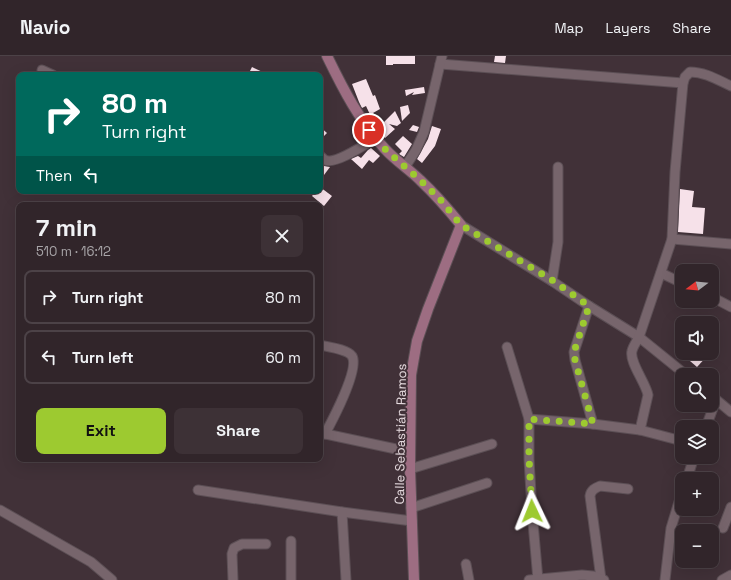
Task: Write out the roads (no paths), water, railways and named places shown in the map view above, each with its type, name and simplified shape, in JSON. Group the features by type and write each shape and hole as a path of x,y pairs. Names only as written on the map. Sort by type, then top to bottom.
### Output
{"main road":[{"path":"326,56 354,109 376,138 386,150 439,198 461,225"},
{"name":"Calle Sebastián Ramos","path":"414,580 410,469 411,375 417,341 461,225"}],"street":[{"path":"405,167 416,150 424,132 441,60 683,83"},
{"path":"42,70 46,72"},
{"path":"640,430 648,395 635,366 632,349 639,337 672,238 675,172 683,83 685,77 690,72 698,72 731,86"},
{"path":"323,158 326,161 333,161 352,153 376,138"},
{"path":"552,280 558,242 558,167"},
{"path":"461,225 552,280 589,306 639,337 677,368"},
{"path":"672,238 731,244"},
{"path":"661,273 675,280"},
{"path":"719,301 731,307"},
{"path":"589,306 574,352 593,424"},
{"path":"323,346 345,351 352,356 354,364 347,391 323,434 410,452"},
{"path":"507,347 529,419 529,458 535,580 582,575 602,579 590,492 600,486 628,489"},
{"path":"719,402 731,412"},
{"path":"529,419 593,424 640,430 675,439"},
{"path":"410,469 492,444"},
{"path":"411,508 487,483"},
{"path":"198,490 412,521"},
{"path":"723,528 731,508"},
{"path":"0,510 91,562 112,580"},
{"path":"342,512 346,580"},
{"path":"665,580 671,528 675,515"},
{"path":"291,541 291,580"},
{"path":"233,580 232,554 234,548 242,544 266,544"},
{"path":"466,564 469,580"},
{"path":"722,580 731,576"}]}
